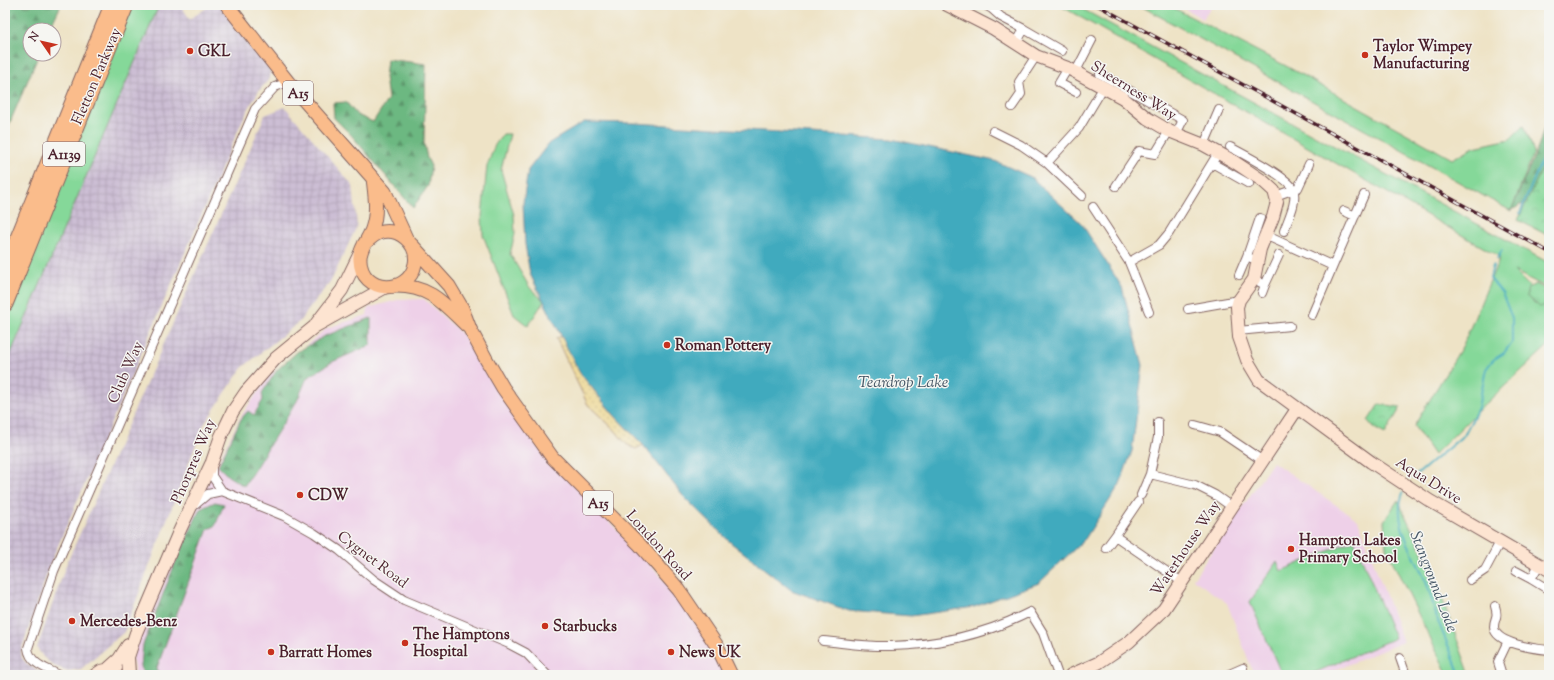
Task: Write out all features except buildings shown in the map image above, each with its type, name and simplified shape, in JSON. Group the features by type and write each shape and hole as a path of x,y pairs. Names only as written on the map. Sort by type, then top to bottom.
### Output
{"highway":[{"name":"Fletton Parkway","path":"5,270 112,5"},
{"name":"Fletton Parkway","path":"5,304 126,5"}],"main road":[{"name":"London Road","path":"227,5 288,82 385,192 409,241 449,286 462,308 470,329 503,388 552,457 640,545 679,590 717,646 731,674"},
{"path":"363,248 371,232 375,216 376,201 373,178"},
{"name":"A15","path":"389,231 398,233 409,241 415,252 414,270 407,280 391,287 371,282 365,276 360,260 363,248 371,237 379,233 389,231"},
{"name":"London Road","path":"391,287 416,288 434,295 470,329"}],"street":[{"name":"Sheerness Way","path":"948,5 994,29 1036,56 1072,70 1123,98 1138,111 1173,132 1204,145 1215,158 1249,184"},
{"path":"985,5 992,9 1001,18 1024,29 1062,51"},
{"path":"1016,44 1024,29"},
{"name":"Sheerness Way","path":"1072,70 1092,40"},
{"path":"1012,107 1021,94 1019,82 1036,56"},
{"path":"1072,70 1059,83 1076,92"},
{"name":"Sheerness Way","path":"1100,74 1183,120 1173,132"},
{"name":"Club Way","path":"59,675 33,662 29,655 28,648 54,571 255,109 275,87 288,82"},
{"path":"1047,163 1079,128 1103,88"},
{"path":"1138,111 1146,99"},
{"path":"1204,145 1219,110"},
{"path":"993,131 1021,145 1047,163 1082,196"},
{"path":"1116,186 1139,151 1155,154 1173,132"},
{"path":"1230,147 1285,179 1293,189 1293,203 1284,231"},
{"name":"Sheerness Way","path":"1215,158 1263,181 1274,192 1275,196"},
{"path":"1129,262 1159,245 1169,234 1215,158"},
{"path":"1239,275 1252,258 1265,235 1277,202 1275,196 1298,188 1309,164"},
{"path":"1312,315 1364,195"},
{"path":"1093,208 1129,262 1149,312"},
{"path":"1344,211 1355,216"},
{"path":"1260,218 1252,258 1254,279 1239,300 1237,307 1238,331 1247,360 1259,380 1297,409"},
{"path":"1265,235 1333,266"},
{"name":"Phorpres Way","path":"314,327 342,290 363,248"},
{"path":"1262,293 1279,255"},
{"path":"1254,279 1266,285"},
{"name":"Phorpres Way","path":"130,675 128,657 136,633 233,411 257,377 276,358 314,327 391,287"},
{"path":"1188,309 1239,300"},
{"path":"1238,331 1290,326"},
{"name":"Waterhouse Way","path":"1071,675 1098,663 1129,642 1164,609 1297,409"},
{"name":"Aqua Drive","path":"1297,409 1430,501 1544,568"},
{"path":"1106,548 1140,499 1150,474 1158,437 1158,422"},
{"path":"1195,425 1220,432 1263,461"},
{"path":"190,510 200,499 208,494 222,491 212,476 213,457"},
{"path":"178,534 182,519 205,466 213,457"},
{"path":"1150,474 1196,485 1215,495 1232,507"},
{"name":"Cygnet Road","path":"222,491 284,516 314,533 338,550 374,580 404,600 509,644 526,653 547,675"},
{"path":"1115,536 1182,582"},
{"path":"1470,580 1485,570 1500,542"},
{"path":"1531,580 1544,568"},
{"path":"1516,571 1549,590"},
{"path":"1495,606 1498,616 1494,626 1496,632 1508,641 1524,647 1549,650"},
{"path":"827,643 890,646 932,643 986,631 1030,612 1043,633 1058,675"},
{"name":"Phorpres Way","path":"109,668 119,659 136,633"},
{"path":"1502,675 1498,662 1508,641"},
{"path":"1400,658 1406,675"},
{"path":"95,675 109,668 123,670 130,675"},
{"path":"1227,675 1243,668"}],"shaded area":[{"path":"159,5 180,5 190,19 211,5 220,5 266,62 271,74 269,79 258,92 243,119 51,562 21,651 22,658 28,665 46,675 5,675 5,367"},
{"path":"1178,5 1213,5 1203,19"},
{"path":"285,107 353,186 357,226 332,279 299,322 242,368 203,426 124,632 81,669 68,671 54,666 43,657 37,648 66,565 265,115"},
{"path":"424,299 463,335 536,445 659,574 709,641 725,675 136,675 132,660 135,648 210,478 241,416 270,375 327,328 367,315 368,308 397,300"},
{"name":"Hampton Lakes Primary School","path":"1273,462 1358,520 1403,642 1323,675 1254,675 1227,603 1193,579"}],"green space":[{"path":"5,5 61,5 53,22 22,22 22,62 36,62 5,134"},
{"path":"131,5 159,5 5,367 5,318 79,130"},
{"path":"1059,5 1075,5 1549,263 1549,289 1514,271 1549,306 1549,345 1479,410 1434,455 1414,426 1463,345 1500,257"},
{"path":"1139,5 1168,5 1286,66 1452,159 1474,147 1510,139 1524,125 1534,152 1511,211"},
{"path":"387,59 426,64 424,143 427,158 431,166 428,186 413,208 352,136 334,118 333,103 346,102 357,115 373,122 388,99 385,77"},
{"path":"1549,125 1549,229 1526,204 1520,205 1511,211 1539,145 1544,127"},
{"path":"503,134 510,134 501,170 514,215 515,234 510,254 530,288 544,301 528,326 514,315 483,235 482,216 487,166 495,145"},
{"path":"1549,149 1549,236 1518,220 1539,176"},
{"path":"1536,284 1549,291 1549,304 1540,307 1526,296 1528,288"},
{"path":"371,318 371,345 332,362 307,378 297,401 244,486 228,476 218,466 241,419 248,411 254,415 263,400 262,393 277,370 297,352 325,336"},
{"path":"1379,404 1401,407 1385,434 1374,428 1368,421"},
{"path":"1398,500 1436,582 1470,675 1448,675 1386,548 1384,521"},
{"path":"215,502 224,504 215,526 208,529 156,670 163,675 143,675 141,666 143,645 176,561 200,509"},
{"path":"1354,540 1395,638 1309,675 1282,675 1250,602 1277,561 1281,571"}],"sand":[{"path":"563,336 580,373 614,415 643,445 636,449 626,444 614,429 588,405 556,338"}],"water":[{"name":"Teardrop Lake","path":"584,122 635,123 891,139 995,161 1031,177 1082,224 1122,287 1143,365 1132,451 1120,484 1085,539 1039,583 974,607 911,616 849,611 791,590 730,542 683,496 643,445 614,415 580,373 530,274 525,244 523,203 528,170 549,143"}],"waterway":[{"name":"Stanground Lode","path":"1520,213 1549,143"},
{"path":"1497,259 1502,250"},
{"name":"Stanground Lode","path":"1413,478 1465,434 1478,408 1486,369 1493,360 1504,353 1512,342 1512,318 1502,293 1490,278 1493,265"},
{"name":"Stanground Lode","path":"1403,493 1400,504 1402,527 1426,582 1437,618 1460,675"}],"railway":[{"path":"1097,5 1549,252"}],"place":[{"name":"GKL","path":"190,51"},
{"name":"Taylor Wimpey Manufacturing","path":"1365,55"},
{"name":"Roman Pottery","path":"667,345"},
{"name":"CDW","path":"300,495"},
{"name":"Hampton Lakes Primary School","path":"1291,549"},
{"name":"Mercedes-Benz","path":"72,621"},
{"name":"Starbucks","path":"545,626"},
{"name":"The Hamptons Hospital","path":"405,643"},
{"name":"Barratt Homes","path":"271,652"},
{"name":"News UK","path":"671,652"}]}
